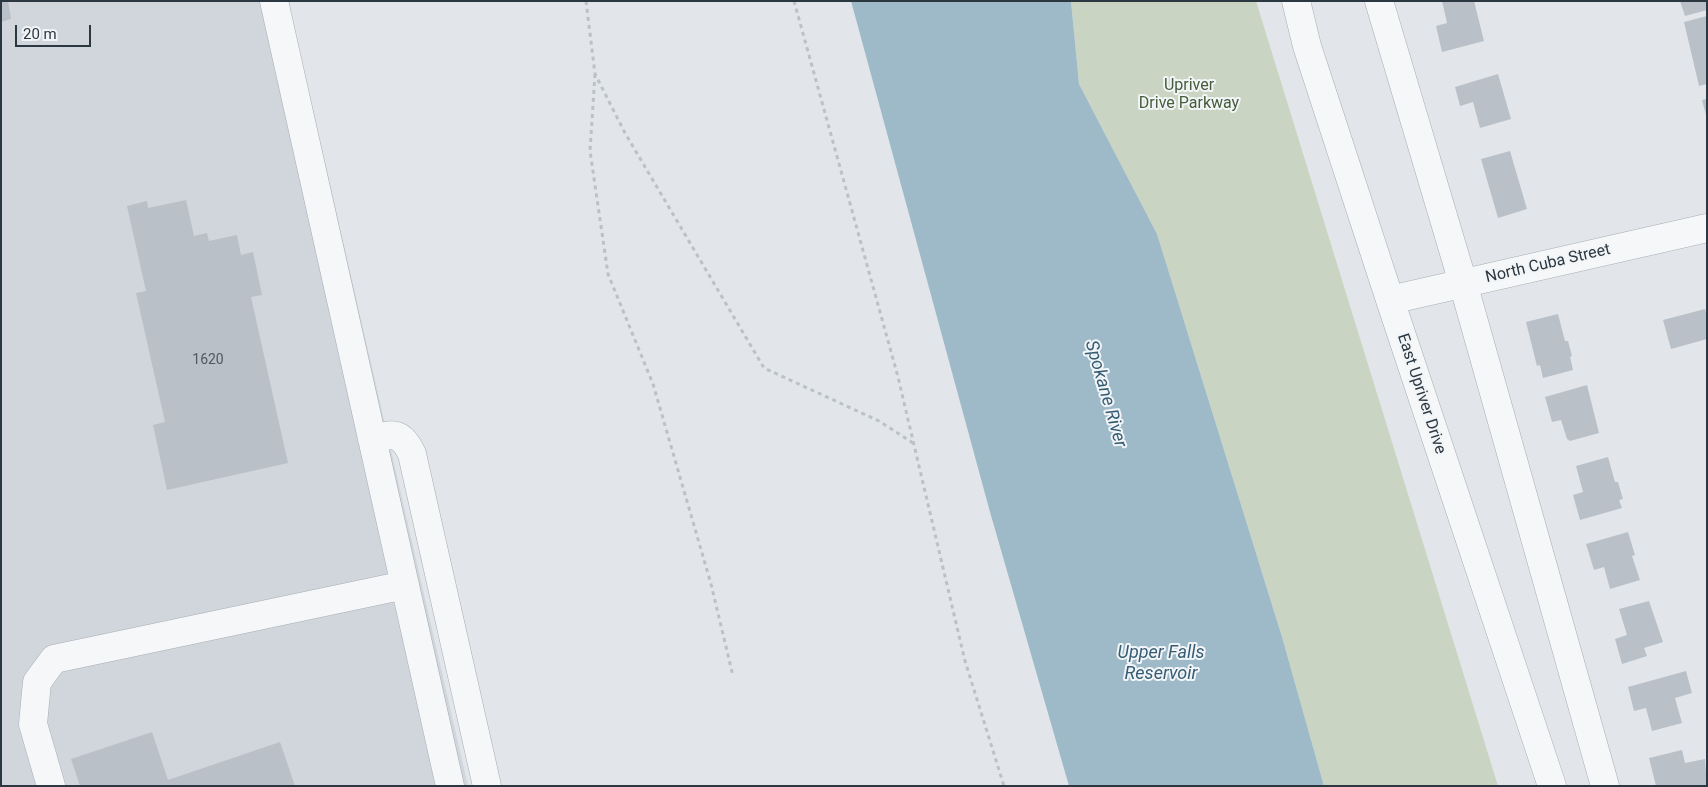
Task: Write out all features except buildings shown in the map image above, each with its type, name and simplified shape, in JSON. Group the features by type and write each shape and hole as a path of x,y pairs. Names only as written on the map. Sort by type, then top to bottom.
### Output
{"street":[{"path":"274,1 450,786"},
{"name":"East Upriver Drive","path":"1296,1 1307,46 1552,786"},
{"path":"1379,1 1463,283 1605,786"},
{"name":"North Cuba Street","path":"1390,300 1707,228"},
{"path":"372,439 388,435 398,435 406,442 412,454 487,786"},
{"path":"51,786 32,724 37,682 54,659 405,586"}],"path":[{"path":"586,1 595,74 590,150 608,274 653,384 711,584 733,676"},
{"path":"794,1 898,377 965,661 1004,786"},
{"path":"595,74 625,133 764,368 879,421 914,443"}],"shaded area":[{"path":"1,1 288,1 468,786 1,786"}],"green space":[{"name":"Upriver Drive Parkway","path":"1071,1 1256,1 1498,786 1324,786 1282,637 1157,234 1079,84"}],"water":[{"name":"Upper Falls Reservoir","path":"851,1 1071,1 1079,84 1157,234 1282,637 1324,786 1069,786 990,512"}],"water label":[{"name":"Spokane River","path":"1105,394"}]}
